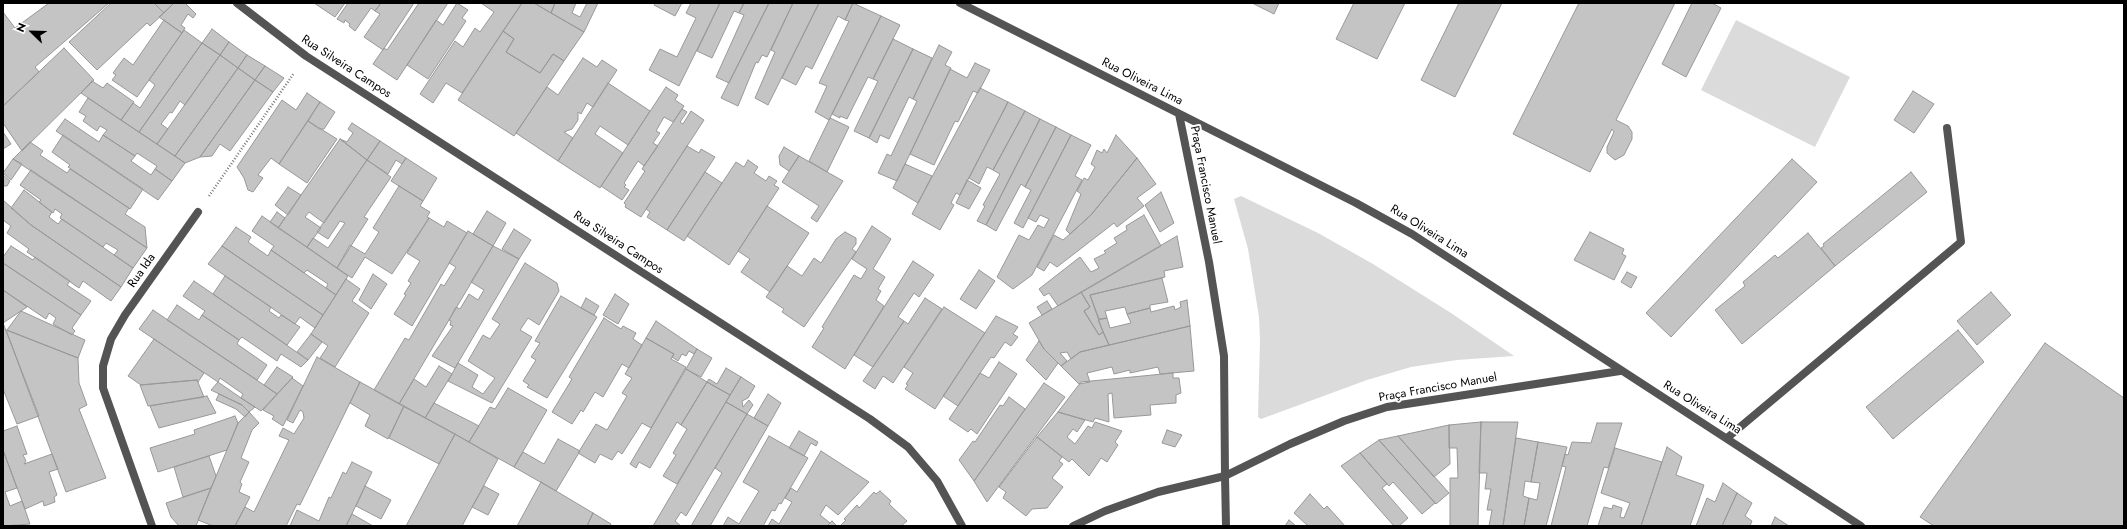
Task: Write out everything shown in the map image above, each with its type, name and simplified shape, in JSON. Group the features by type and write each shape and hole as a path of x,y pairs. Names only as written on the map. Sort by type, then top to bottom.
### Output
{"street":[{"name":"Rua Silveira Campos","path":"237,3 306,56 870,419 908,447 937,481 962,526"},
{"name":"Rua Oliveira Lima","path":"960,3 1356,203 1412,234 1620,371 1728,438 1861,526"},
{"name":"Praça Francisco Manuel","path":"1179,114 1209,262 1224,356 1226,526"},
{"path":"1728,438 1961,242 1947,128"},
{"name":"Rua Ida","path":"152,526 103,388 103,366 111,339 125,315 198,212"},
{"name":"Praça Francisco Manuel","path":"1073,526 1105,511 1158,492 1225,476 1290,444 1344,421 1387,407 1620,371"}],"path":[{"path":"198,212 306,56"}],"shaded area":[{"path":"1736,20 1850,77 1815,147 1701,90"},
{"path":"1241,196 1318,233 1373,264 1451,313 1514,356 1457,360 1411,367 1367,380 1261,419 1258,417 1260,341 1259,317 1248,249 1234,199"}],"building":[{"path":"49,3 109,3 35,67 39,72 3,106 3,12 15,28"},
{"path":"111,3 154,3 164,13 150,26 147,23 97,70 69,42"},
{"path":"154,3 174,3 164,13"},
{"path":"174,3 185,3 196,14 193,18 188,14 181,25 185,28 182,33 159,17"},
{"path":"314,3 345,3 335,17"},
{"path":"348,3 381,3 375,11 371,8 355,31 345,20 344,23 337,19"},
{"path":"381,3 414,3 383,50 364,37 380,14 375,11"},
{"path":"419,3 448,3 397,80 373,64 384,48 387,50"},
{"path":"457,3 468,10 462,18 466,21 428,79 407,65 436,20 443,25"},
{"path":"481,3 522,3 462,93 446,83 433,103 420,94 455,41 463,47 475,28 480,32 494,12"},
{"path":"522,3 534,3 584,32 564,61 553,54 540,73 506,52 514,39 503,31"},
{"path":"534,3 555,3 551,13"},
{"path":"555,3 576,3 572,13 580,17 587,3 598,3 584,32 551,13"},
{"path":"655,3 682,3 675,16 654,5"},
{"path":"691,3 720,3 679,86 649,70 660,49 677,57 696,18 686,13"},
{"path":"720,3 744,3 739,13 734,11 712,58 697,51"},
{"path":"744,3 769,3 729,83 716,77 744,15 739,13"},
{"path":"769,3 793,3 767,57 762,55 758,63 756,62 738,106 721,98"},
{"path":"793,3 819,3 768,105 755,98 775,52 771,50"},
{"path":"819,3 853,3 845,20 838,16 812,69 806,66 796,85 782,78"},
{"path":"853,3 881,16 829,120 815,112 827,86 819,83 849,21 845,20"},
{"path":"1252,3 1279,3 1274,14"},
{"path":"1354,3 1405,3 1377,59 1336,39"},
{"path":"1459,3 1502,3 1455,97 1421,80"},
{"path":"1579,3 1675,3 1616,120 1628,126 1632,132 1632,139 1624,155 1615,160 1607,153 1607,147 1614,132 1612,129 1590,172 1513,134"},
{"path":"1692,3 1712,3 1721,8 1686,77 1662,64"},
{"path":"881,16 900,25 873,79 868,77 847,119 840,116 840,118 832,114"},
{"path":"164,20 182,33 137,97 112,80 116,75 113,73 124,58 133,65"},
{"path":"212,29 229,42 220,55 202,43"},
{"path":"184,30 202,43 139,132 121,120 133,103 140,108 155,85 149,80"},
{"path":"503,31 514,39 506,52 540,73 553,54 564,61 514,136 458,100"},
{"path":"893,39 913,49 869,138 854,131 878,81 873,79"},
{"path":"229,42 247,55 238,68 220,55"},
{"path":"202,43 220,55 185,105 180,101 172,113 170,112 161,124 168,129 157,144 139,132"},
{"path":"939,45 952,52 945,65 951,68 897,181 878,173 887,154 891,156 917,101 913,99"},
{"path":"64,48 94,80 22,151 3,123 3,106"},
{"path":"913,49 932,58 913,99 909,97 889,139 880,135 877,143 869,138"},
{"path":"220,55 238,68 175,156 157,144"},
{"path":"247,55 265,66 255,80 238,68"},
{"path":"583,58 597,67 602,60 617,70 593,107 587,103 581,114 578,112 578,120 572,129 564,132 573,138 558,161 516,133 547,87 558,95"},
{"path":"975,63 990,70 978,93 973,91 958,122 955,121 934,165 910,154 950,69 967,78"},
{"path":"265,66 284,78 273,92 255,80"},
{"path":"238,68 255,80 200,157 185,163 175,156"},
{"path":"255,80 273,92 230,151 220,144 212,156 200,157"},
{"path":"92,81 103,88 107,83 134,102 121,120 81,93"},
{"path":"608,83 650,111 628,145 600,126 595,134 623,153 600,188 558,161"},
{"path":"666,87 678,95 675,100 684,106 673,122 664,117 656,131 660,133 653,143 658,146 644,166 638,161 624,183 626,185 624,187 629,190 622,200 601,186"},
{"path":"980,88 1008,102 960,195 956,193 951,203 954,205 940,230 912,214"},
{"path":"1913,91 1934,104 1914,133 1894,120"},
{"path":"307,93 320,102 279,164 271,158 258,175 263,178 253,192 248,190 244,178 237,167 282,100 296,110"},
{"path":"88,98 185,163 172,181 155,169 157,166 137,153 135,156 103,135 107,130 100,126 97,131 83,121 86,116 79,112"},
{"path":"320,102 335,112 324,129 319,129 308,121"},
{"path":"1008,102 1025,111 993,170 987,167 979,184 969,178"},
{"path":"682,109 687,112 680,122 683,124 691,111 704,120 641,217 625,207 626,205 624,203 645,171 642,169"},
{"path":"1025,111 1040,119 986,225 977,221 985,206 983,205 1000,174 993,170"},
{"path":"830,118 849,127 827,172 809,161"},
{"path":"65,119 99,142 103,135 135,156 131,161 151,175 155,169 172,181 158,200 56,131"},
{"path":"1040,119 1056,127 1025,187 1021,184 996,231 986,225"},
{"path":"308,121 337,139 307,183 279,164"},
{"path":"352,123 380,141 367,160 340,139 347,142 353,133 348,129"},
{"path":"1056,127 1071,135 1023,228 1014,223 1031,190 1025,187"},
{"path":"3,132 11,144 3,149"},
{"path":"63,135 143,189 130,209 68,167 70,165 52,152"},
{"path":"1071,135 1091,145 1075,176 1082,180 1032,275 1013,289 997,277 1019,235 1029,240 1038,225 1044,228 1049,219 1040,215 1036,222 1028,218"},
{"path":"1116,135 1137,158 1091,215 1070,234 1066,230 1081,194 1077,191 1084,178 1088,180 1095,167 1091,164 1097,150 1102,153 1104,149 1107,153"},
{"path":"340,139 367,160 324,223 309,212 305,217 321,228 307,247 278,228"},
{"path":"380,141 406,158 402,164 396,160 388,174 367,160"},
{"path":"30,142 43,151 40,155 67,173 70,169 129,208 125,214 145,227 147,248 13,159"},
{"path":"687,146 699,153 701,149 715,157 667,230 647,217 650,212 646,209"},
{"path":"784,147 799,156 789,171 780,165 779,156"},
{"path":"799,156 843,181 817,222 811,218 819,206 782,182"},
{"path":"406,158 437,178 423,201 391,181"},
{"path":"1137,158 1156,184 1137,198 1144,206 1117,227 1114,223 1057,267 1050,262 1044,271 1037,267 1054,235 1063,240 1091,215"},
{"path":"13,159 22,164 11,180 3,173"},
{"path":"1792,159 1817,182 1671,337 1646,313"},
{"path":"367,160 391,177 364,217 368,219 337,268 307,247 313,238 328,248 345,223 340,221 328,239 317,232"},
{"path":"748,160 758,167 754,173 766,181 769,176 777,181 774,185 779,188 729,265 687,236 736,162 744,167"},
{"path":"905,164 932,176 918,203 893,188"},
{"path":"31,170 147,248 133,268 114,255 118,250 106,243 103,247 60,218 62,214 55,209 53,213 39,202 41,200 20,185"},
{"path":"705,172 722,183 684,241 667,230"},
{"path":"1911,172 1927,192 1835,266 1821,248 1824,246 1823,244"},
{"path":"3,175 10,181 7,186 3,186"},
{"path":"967,180 981,188 969,209 956,203"},
{"path":"399,186 423,201 420,206 430,212 427,217 429,218 392,274 365,257 352,278 337,268 350,245 365,254 379,232 373,228"},
{"path":"288,187 301,195 288,215 275,205"},
{"path":"24,190 52,212 49,217 58,224 62,219 133,268 121,287 31,225 11,208"},
{"path":"1161,192 1174,223 1160,232 1145,205"},
{"path":"3,200 31,225 121,287 111,301 83,281 79,288 27,252 29,249 7,233 11,226 3,220"},
{"path":"767,206 809,233 770,292 741,272 750,259 738,251"},
{"path":"487,211 506,223 493,246 473,234"},
{"path":"277,212 285,218 278,228 270,222"},
{"path":"1144,215 1161,246 1058,306 1049,293 1044,296 1039,289 1080,257 1091,272 1099,268 1094,259 1106,253 1104,251 1117,243 1114,238 1127,230 1126,226"},
{"path":"262,216 348,276 336,295 326,288 328,284 307,270 304,273 271,250 274,246 252,231"},
{"path":"429,218 444,227 447,221 467,233 412,326 394,314 406,295 404,294 411,283 408,281 420,261 407,253"},
{"path":"872,226 891,239 873,269 885,277 878,289 881,291 876,300 884,306 845,369 812,347 824,328 822,327 854,275 861,279 867,269 852,259"},
{"path":"236,227 251,237 248,242 268,256 271,250 336,295 323,315 222,246"},
{"path":"514,229 531,240 519,259 502,249"},
{"path":"468,231 493,246 399,404 374,390 405,338 409,340 441,284 444,286 456,267 449,263"},
{"path":"845,232 856,238 856,244 852,249 856,252 804,327 782,312 784,309 766,297 787,266 802,276 814,258 821,263 836,239"},
{"path":"1590,232 1624,249 1622,254 1626,256 1614,280 1574,260"},
{"path":"1808,233 1835,266 1742,344 1715,310 1745,286 1743,282 1775,255 1778,258"},
{"path":"1177,236 1183,267 1164,271 1165,277 1090,295 1103,332 1099,335 1084,311 1090,307 1081,292"},
{"path":"11,246 33,260 35,257 70,281 67,285 91,301 81,315 3,263 3,257"},
{"path":"222,246 323,315 315,328 300,317 295,324 208,264"},
{"path":"493,246 519,259 455,368 432,356 453,326 450,325 451,321 449,320 456,307 460,309 469,294 478,300 484,290 471,282"},
{"path":"913,261 934,275 919,297 914,293 898,317 904,321 873,367 854,355"},
{"path":"3,263 81,315 72,328 75,331 72,335 53,324 56,318 49,313 46,319 3,290"},
{"path":"525,263 557,283 559,291 539,325 528,318 520,330 532,337 492,403 448,381 458,363 478,375 472,387 483,394 495,378 468,361 483,335 490,339 500,324 492,319"},
{"path":"979,270 995,281 976,309 960,299"},
{"path":"1627,272 1637,277 1631,288 1621,282"},
{"path":"373,274 387,284 371,309 359,300"},
{"path":"225,276 271,307 269,311 279,318 281,315 300,327 287,345 213,294"},
{"path":"1162,278 1168,302 1150,305 1150,308 1127,314 1125,307 1105,311 1107,318 1099,319 1090,295"},
{"path":"346,279 360,289 352,301 369,313 335,367 320,358 328,346 311,334"},
{"path":"194,281 308,360 301,367 281,354 277,361 242,337 239,340 202,315 205,311 183,296"},
{"path":"3,290 27,307 3,323"},
{"path":"1081,292 1090,307 1084,311 1099,335 1103,332 1109,345 1080,352 1071,359 1067,352 1060,353 1067,361 1061,366 1044,349 1029,323"},
{"path":"1991,292 2011,315 1977,345 1957,321"},
{"path":"615,294 629,304 618,324 603,315"},
{"path":"561,296 597,317 547,398 527,387 529,385 523,381 536,360 531,357 540,343 535,341"},
{"path":"586,298 599,306 594,315 581,308"},
{"path":"925,298 942,309 893,383 883,376 875,389 863,381 904,321 908,324"},
{"path":"1187,300 1190,326 1109,345 1098,320 1107,318 1110,328 1131,323 1127,314 1150,308 1151,312 1174,306 1175,310 1181,307 1180,302"},
{"path":"1047,301 1052,309 1042,315 1037,307"},
{"path":"177,305 199,320 202,315 239,340 237,344 267,365 257,380 167,320"},
{"path":"944,307 985,333 935,409 905,389 908,385 906,384 913,373 904,367"},
{"path":"153,310 277,394 261,411 241,398 243,394 220,378 218,382 139,329"},
{"path":"21,311 85,340 78,358 7,330"},
{"path":"996,316 1018,327 1013,334 1018,337 1011,346 1005,342 994,358 991,357 958,406 943,396"},
{"path":"604,318 621,329 623,326 636,333 633,339 642,345 629,368 622,364 603,397 595,392 583,412 581,410 572,424 552,412 572,379 569,377"},
{"path":"656,321 697,349 694,354 689,351 686,356 682,354 678,361 672,357 674,354 646,338"},
{"path":"3,323 39,416 17,424 3,389"},
{"path":"1190,326 1194,371 1160,374 1158,367 1130,373 1130,370 1114,374 1112,367 1087,373 1090,382 1079,384 1061,366 1080,352"},
{"path":"6,330 78,358 79,383 87,405 79,409 106,478 66,492"},
{"path":"1958,330 1984,362 1893,439 1866,407"},
{"path":"311,334 322,342 308,360 297,352"},
{"path":"646,338 674,354 671,359 686,367 651,428 642,423 622,454 618,451 612,460 600,454 595,463 578,453 596,424 607,430 627,396 622,393 632,378 625,374"},
{"path":"154,339 204,373 198,382 197,380 141,385 128,376"},
{"path":"1039,341 1044,349 1058,363 1046,380 1026,360"},
{"path":"2045,343 2124,398 2124,526 1934,526 1920,517"},
{"path":"697,349 712,358 701,377 686,369"},
{"path":"317,357 360,382 300,505 297,504 286,526 235,526 245,507 254,512 289,440 279,436 283,428 294,434 304,418 303,412 300,410 293,423 287,420"},
{"path":"999,362 1017,374 977,434 971,429 968,432 949,419 980,373 989,378"},
{"path":"439,366 452,374 425,418 399,404 414,379 426,387"},
{"path":"277,367 293,377 277,394 264,385"},
{"path":"726,368 741,377 730,395 707,382 709,379 717,384"},
{"path":"686,369 707,382 681,425 677,422 650,468 639,462 636,468 630,464"},
{"path":"1173,373 1173,378 1179,378 1181,393 1176,395 1176,403 1150,405 1151,415 1114,418 1112,393 1108,394 1109,422 1095,418 1093,422 1058,412 1081,382"},
{"path":"741,377 755,386 748,398 742,401 743,407 749,400 753,405 747,414 726,402"},
{"path":"292,378 303,386 283,426 272,419 274,416 263,410"},
{"path":"197,380 204,397 148,406 140,385"},
{"path":"218,382 255,407 249,412 242,405 211,390"},
{"path":"360,382 404,406 388,439 365,426 370,415 350,403"},
{"path":"707,382 730,395 677,484 663,476 676,455 673,453 687,429 681,425"},
{"path":"1044,383 1065,397 987,502 974,481"},
{"path":"508,388 547,410 514,467 469,442 490,407 495,409"},
{"path":"219,394 242,405 249,412 245,417 236,409 216,400"},
{"path":"768,394 781,403 768,426 754,418"},
{"path":"207,396 216,413 159,428 150,406"},
{"path":"1009,397 1025,409 974,481 959,460 973,441 975,442 1000,405 1003,406"},
{"path":"726,402 747,414 686,516 681,512 675,521 681,526 653,526"},
{"path":"434,403 479,426 469,442 425,418"},
{"path":"404,406 455,434 439,464 389,438"},
{"path":"249,412 259,423 252,430 241,458 249,462 240,482 242,484 239,492 250,497 235,526 213,526 198,520 238,423"},
{"path":"1058,412 1085,420 1077,432 1073,429 1067,437 1075,444 1088,426 1092,428 1095,422 1122,431 1115,442 1118,445 1107,462 1101,458 1089,476 1072,459 1069,462 1037,437"},
{"path":"747,414 768,426 710,526 691,526 722,473 715,468"},
{"path":"235,416 238,423 227,450 158,472 150,448 195,434 194,430"},
{"path":"1481,422 1518,422 1503,526 1489,526 1492,510 1487,510 1491,489 1485,489 1487,473 1479,473"},
{"path":"1481,422 1478,526 1450,526 1450,478 1458,478 1457,448 1449,448 1449,425"},
{"path":"1597,423 1622,423 1608,468 1604,467 1587,526 1551,526 1566,467 1562,466 1565,454 1568,455 1572,442 1591,443"},
{"path":"1449,425 1450,464 1434,477 1398,436"},
{"path":"17,426 27,454 23,455 26,461 24,464 52,454 58,469 49,472 57,495 54,497 55,502 44,506 43,501 25,509 3,450 3,431"},
{"path":"1167,430 1182,435 1175,447 1162,443"},
{"path":"799,431 818,442 816,446 811,443 804,456 789,448"},
{"path":"455,434 498,459 462,526 406,526"},
{"path":"769,436 808,458 781,504 779,503 775,511 772,510 763,526 723,526 728,517 739,524 759,491 743,482"},
{"path":"1398,436 1449,493 1436,504 1379,440"},
{"path":"1037,437 1062,457 1059,461 1063,464 1052,478 1063,487 1047,508 1032,509 1026,516 1003,498 1006,492 999,487"},
{"path":"1516,438 1538,442 1531,482 1525,481 1523,496 1529,498 1524,526 1503,526"},
{"path":"558,439 580,451 556,491 514,467 523,452 544,464"},
{"path":"1379,440 1435,503 1422,514 1393,482 1389,486 1360,453"},
{"path":"1538,442 1567,447 1546,526 1524,526 1529,498 1537,500 1540,483 1531,482"},
{"path":"1667,447 1682,457 1676,475 1704,485 1690,526 1641,526"},
{"path":"1615,448 1662,462 1641,526 1598,526 1604,507 1612,509 1613,505 1622,508 1620,517 1624,518 1630,503 1601,493"},
{"path":"3,450 17,488 5,492 10,506 22,501 30,524 3,526"},
{"path":"821,451 869,482 838,515 826,505 820,515 830,523 827,526 768,526 772,519 779,524 792,502 785,498 791,488 797,492"},
{"path":"1360,453 1387,484 1382,488 1408,518 1399,526 1394,526 1341,466"},
{"path":"209,456 216,476 211,488 183,497 174,467"},
{"path":"352,462 372,472 346,526 290,526 297,510 319,521 329,497 331,498 343,472 346,474"},
{"path":"541,482 593,513 587,526 517,526"},
{"path":"1723,483 1737,493 1722,526 1696,526 1707,498 1715,502"},
{"path":"365,486 391,500 381,519 356,506"},
{"path":"484,486 499,494 488,515 472,507"},
{"path":"211,488 196,526 179,526 171,517 166,503"},
{"path":"880,491 891,501 889,504 907,521 901,526 840,526 846,520 844,519 857,505 859,508 874,492 876,494"},
{"path":"1737,493 1752,503 1745,516 1752,521 1750,526 1722,526"},
{"path":"1310,494 1324,509 1327,506 1345,526 1308,526 1294,513"},
{"path":"593,513 611,524 610,526 587,526"},
{"path":"352,514 373,526 346,526"},
{"path":"1775,517 1789,526 1771,526"},
{"path":"1289,520 1296,526 1285,526"},
{"path":"832,521 837,526 827,526"}]}
